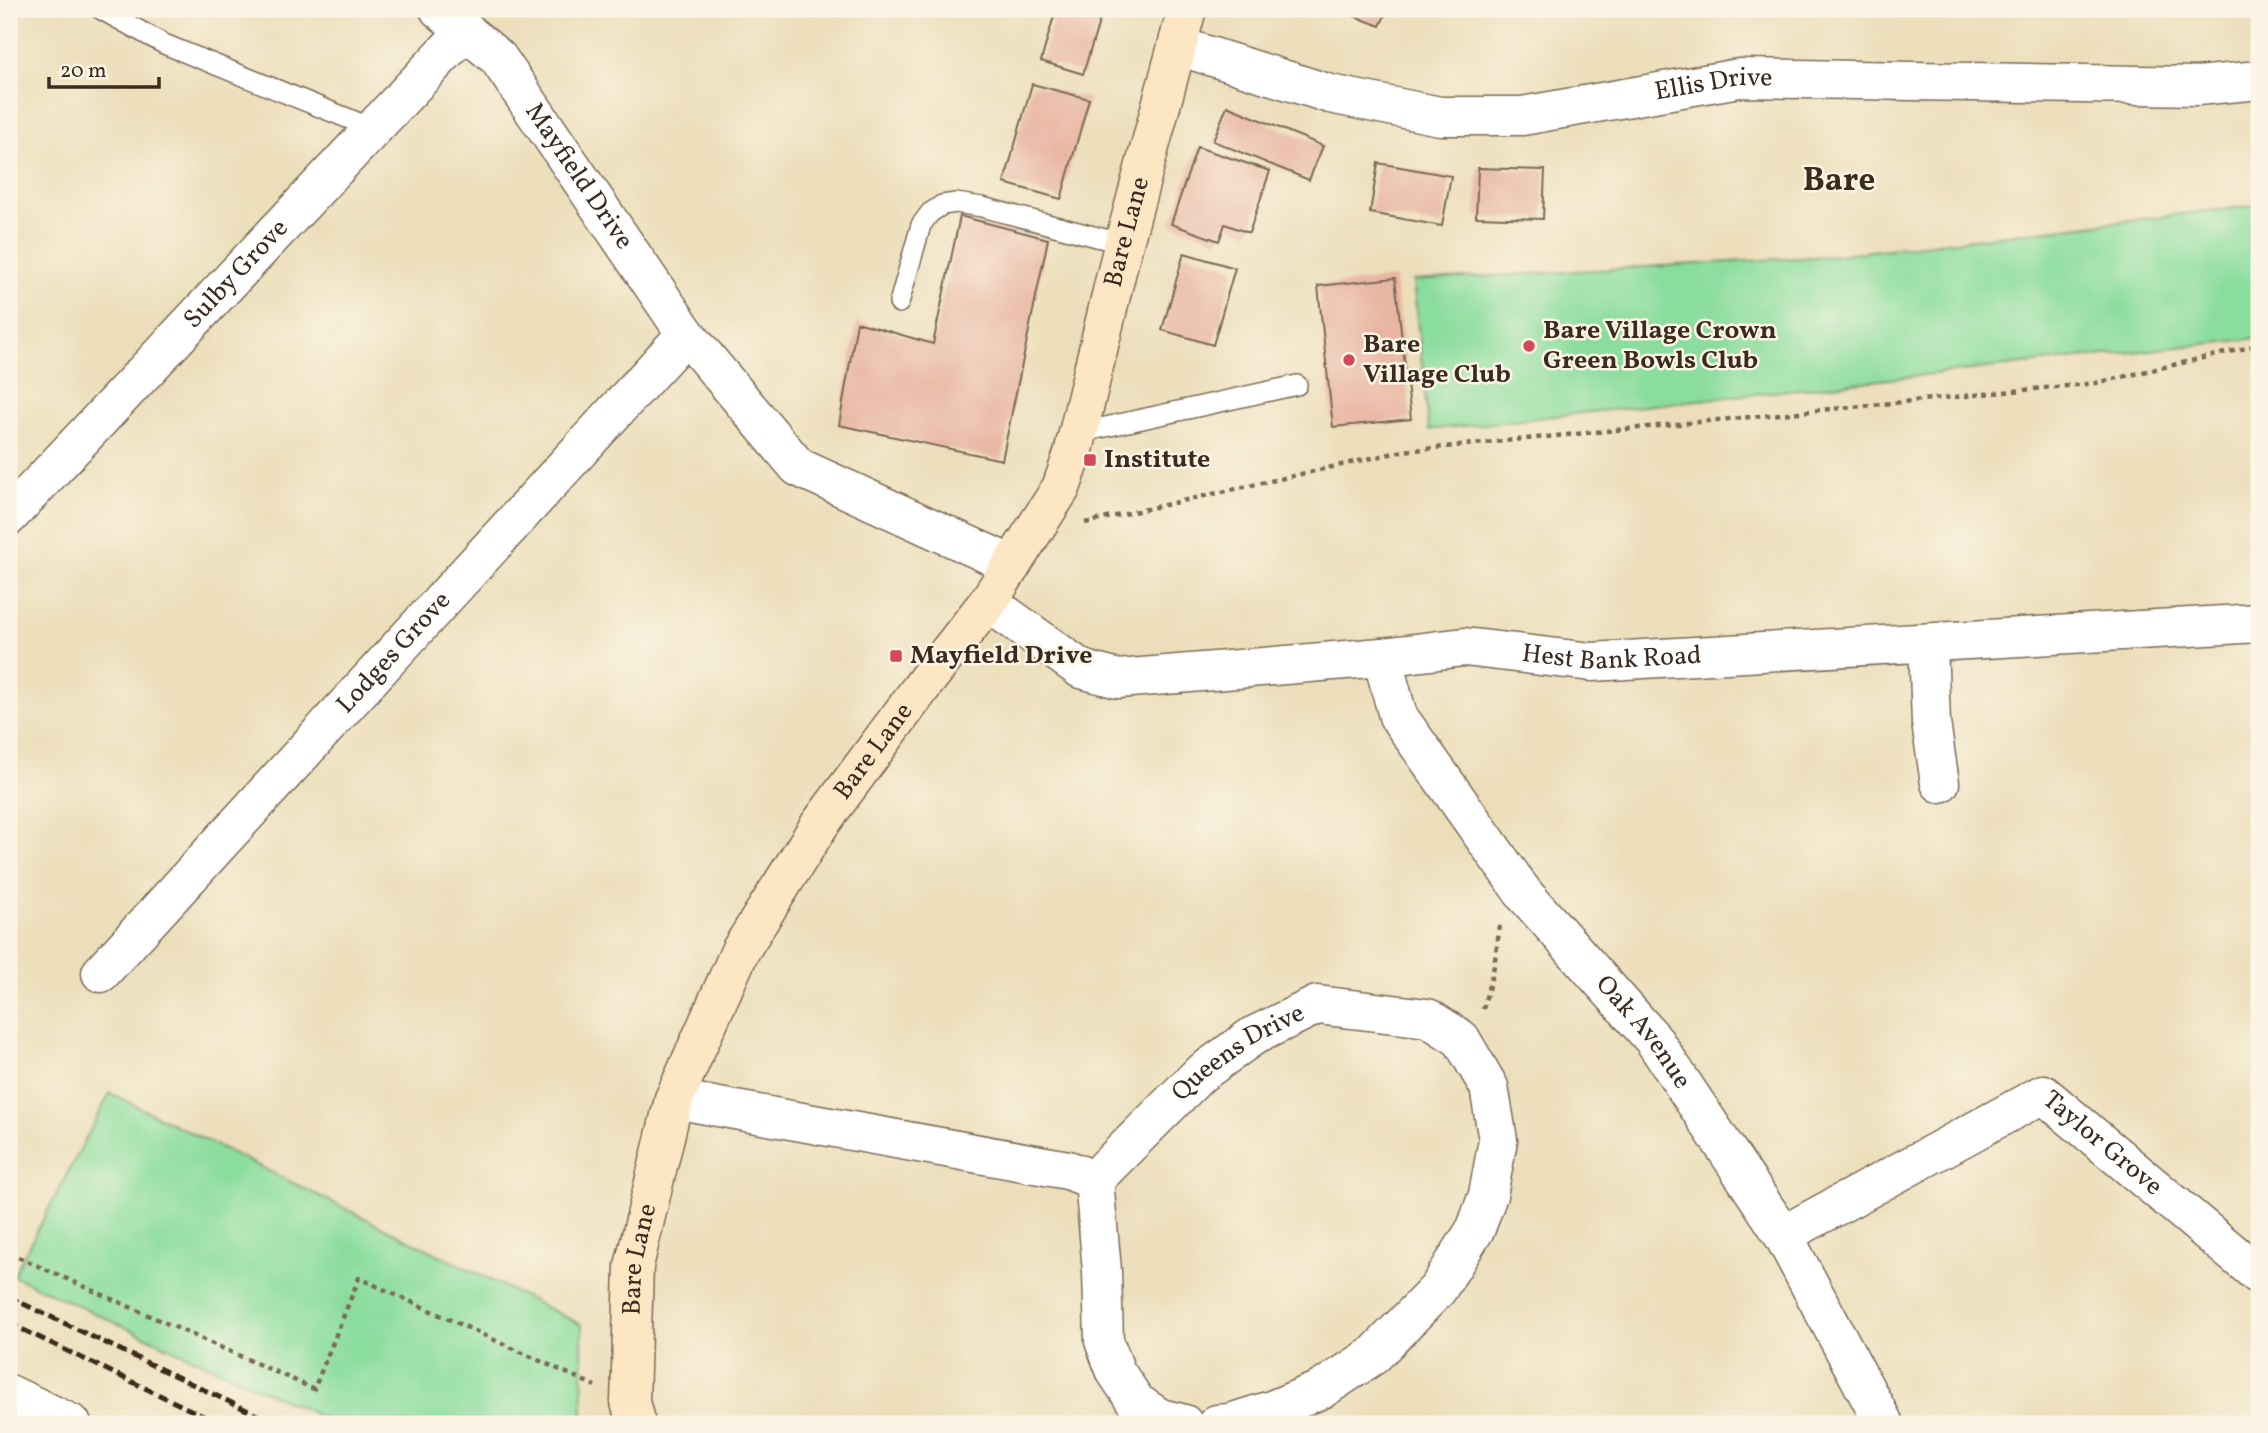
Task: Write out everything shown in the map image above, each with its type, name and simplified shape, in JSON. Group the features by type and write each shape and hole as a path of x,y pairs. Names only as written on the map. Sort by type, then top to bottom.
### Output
{"main road":[{"name":"Bare Lane","path":"633,1413 634,1266 674,1099 740,951 820,824 988,602 1061,488 1078,433 1124,244 1187,9"}],"street":[{"name":"Sulby Grove","path":"9,516 374,129 452,20"},
{"name":"Mayfield Drive","path":"452,20 498,58 686,334 798,467 1022,550"},
{"name":"Ellis Drive","path":"1178,46 1329,94 1440,116 1522,116 1740,78 2197,86 2259,80"},
{"name":"Lodges Grove","path":"101,973 686,334"},
{"name":"Hest Bank Road","path":"988,602 1081,669 1118,679 1382,657 1464,647 1592,662 2259,623"},
{"path":"1928,644 1931,723 1940,783"},
{"name":"Oak Avenue","path":"1382,657 1398,716 1524,894 1653,1039 1783,1235 1884,1424"},
{"name":"Queens Drive","path":"1094,1180 1200,1074 1253,1036 1317,1005 1428,1018 1461,1040 1489,1087 1498,1140 1488,1195 1476,1228 1438,1289 1374,1355 1322,1388 1274,1409 1230,1423 1217,1424"},
{"name":"Taylor Grove","path":"1783,1235 2043,1094 2259,1275"},
{"path":"674,1099 1068,1170 1094,1180 1102,1271 1104,1341 1116,1372 1136,1402 1160,1418 1184,1424"},
{"path":"9,1394 72,1424"}],"lane":[{"path":"100,9 164,44 374,129"},
{"path":"899,303 921,225 930,213 942,205 956,202 982,207 1124,244"},
{"path":"1078,433 1297,385"}],"path":[{"path":"1022,550 1403,452 2096,383 2259,345"},
{"path":"1461,1040 1480,1022 1494,966 1502,911 1524,894"},
{"path":"9,1253 314,1389 359,1279 633,1413"}],"green space":[{"path":"2259,205 2259,336 2250,339 1429,430 1413,281 1829,256"},
{"path":"110,1093 582,1325 583,1424 337,1424 13,1276"}],"building":[{"path":"1056,9 1103,9 1083,74 1041,61"},
{"path":"1336,9 1388,9 1380,26"},
{"path":"1032,84 1089,99 1061,199 1004,183"},
{"path":"1227,106 1323,146 1309,180 1213,141"},
{"path":"1197,147 1270,171 1249,233 1225,224 1219,241 1171,224"},
{"path":"1378,163 1451,176 1442,226 1370,213"},
{"path":"1478,168 1545,170 1543,219 1476,217"},
{"path":"960,216 1048,239 1002,460 839,425 857,322 933,344"},
{"path":"1184,253 1235,268 1213,345 1162,330"},
{"path":"1395,278 1411,419 1333,427 1318,286"}],"railway":[{"path":"9,1297 276,1424"},
{"path":"9,1323 220,1424"}],"place":[{"name":"Bare Village Crown Green Bowls Club","path":"1529,346"},
{"name":"Bare Village Club","path":"1349,360"},
{"name":"Institute","path":"1090,460"},
{"name":"Mayfield Drive","path":"896,656"}],"district":[{"name":"Bare","path":"1839,182"}]}
